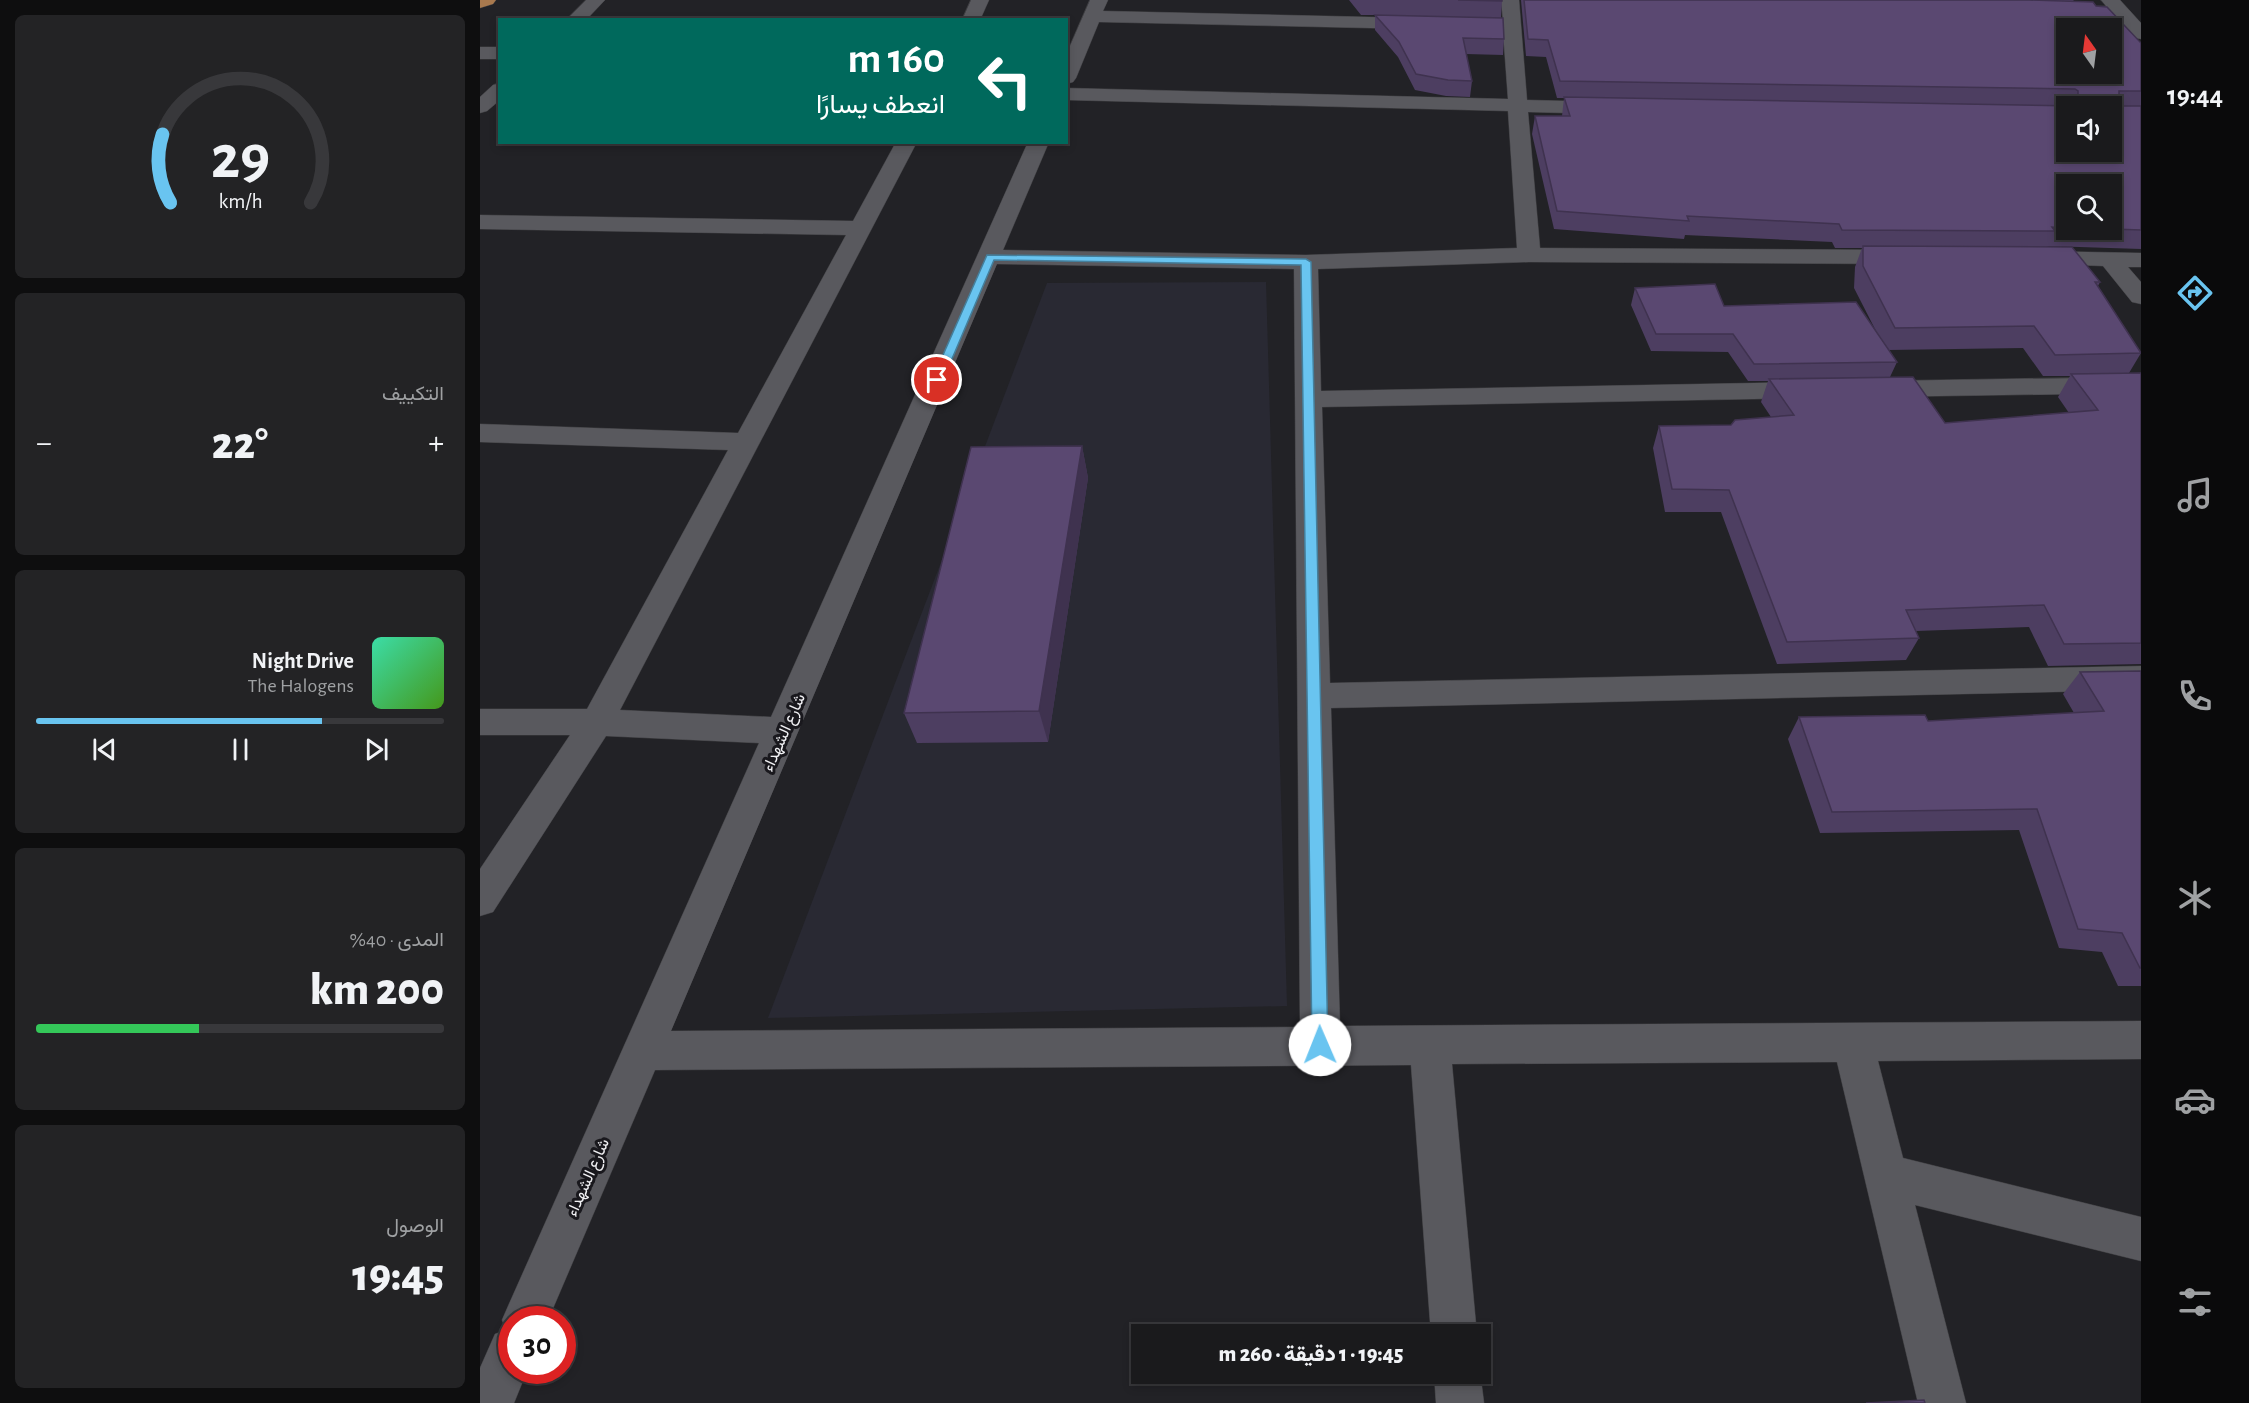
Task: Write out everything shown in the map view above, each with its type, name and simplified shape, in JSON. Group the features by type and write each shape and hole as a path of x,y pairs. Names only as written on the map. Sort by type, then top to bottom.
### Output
{"highway":[{"path":"480,3 487,0"}],"street":[{"path":"577,18 596,0"},
{"path":"972,18 981,0"},
{"path":"1510,0 1529,255"},
{"path":"2050,10 2116,6 2141,34"},
{"path":"1068,72 1096,8 1512,26"},
{"path":"480,53 498,53"},
{"path":"480,107 498,91"},
{"path":"1068,94 1625,108"},
{"path":"480,900 597,722 906,144"},
{"name":"شارع الشهداء","path":"531,1306 991,257 1038,144"},
{"path":"480,222 861,228"},
{"path":"991,257 1306,262 1529,255 1932,258"},
{"path":"2014,258 2141,260"},
{"path":"2109,259 2141,297"},
{"path":"1306,262 1320,1045"},
{"path":"1308,399 2141,385"},
{"path":"480,433 746,442"},
{"path":"1315,696 2141,678"},
{"path":"480,722 597,722 784,731"},
{"path":"642,1051 2141,1040"},
{"path":"1853,1042 1942,1403"},
{"path":"1430,1045 1453,1324"},
{"path":"1886,1176 2141,1239"},
{"path":"489,1403 498,1383"},
{"path":"1459,1384 1460,1403"}],"shaded area":[{"path":"1266,282 1287,1006 768,1018 1047,283"}],"building":[{"path":"1524,0 2093,2 2096,6 2107,7 2117,18 2056,18 2056,84 2122,84 2122,23 2141,43 2141,91 2119,91 2119,96 2078,96 2078,91 2075,89 1560,81 1548,40 1528,39"},
{"path":"1375,15 1503,18 1504,39 1463,38 1472,81 1448,80 1416,74 1399,42"},
{"path":"1564,97 2056,106 2056,162 2122,162 2122,106 2141,106 2141,230 2122,229 2122,174 2056,174 2056,227 2052,227 2055,231 1842,230 1839,224 1687,216 1689,221 1557,211 1535,116 1570,116"},
{"path":"1863,246 2072,247 2100,282 2095,282 2141,353 2055,355 2034,326 1895,328 1863,266"},
{"path":"1715,284 1724,306 1856,302 1897,362 1754,364 1733,334 1656,334 1635,288"},
{"path":"2141,373 2141,643 2064,644 2044,605 1906,610 1919,638 1787,642 1729,490 1672,489 1659,426 1731,425 1735,420 1794,415 1769,379 1913,377 1945,423 2098,410 2071,374"},
{"path":"1082,446 1039,711 904,713 971,447"},
{"path":"2141,671 2141,968 2122,933 2078,929 2037,809 1832,812 1799,717 1925,715 1928,721 2104,711 2080,672"},
{"path":"1924,1400 1925,1403 1866,1403"}],"route":[{"path":"937,380 991,257 1306,262 1320,1045"}]}
